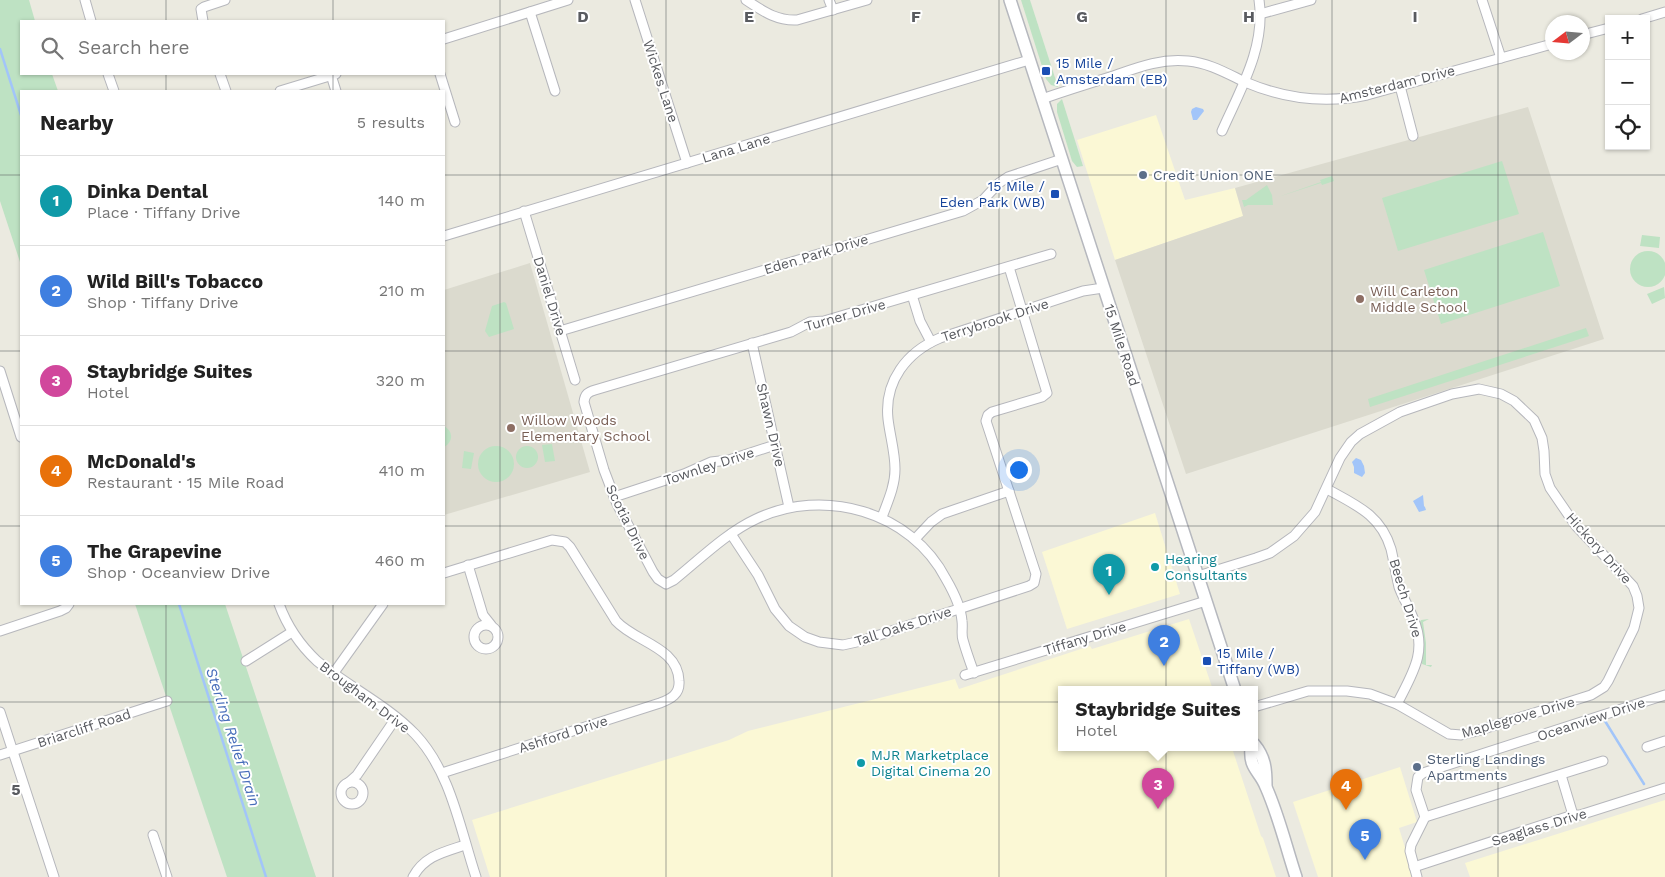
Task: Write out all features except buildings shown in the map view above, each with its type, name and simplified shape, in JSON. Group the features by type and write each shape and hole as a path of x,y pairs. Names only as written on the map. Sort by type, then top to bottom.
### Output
{"main road":[{"name":"15 Mile Road","path":"1010,0 1234,686"},
{"path":"1258,749 1266,768 1266,785 1296,877"},
{"path":"1251,751 1250,756 1256,772 1266,785"}],"street":[{"path":"85,0 92,20"},
{"path":"203,20 202,9 204,7 225,0"},
{"path":"445,39 568,0"},
{"name":"Wickes Lane","path":"636,0 687,163"},
{"path":"746,0 766,13 784,20 797,20 866,0"},
{"path":"830,0 833,10"},
{"path":"1222,132 1257,45 1260,14 1259,0"},
{"path":"1260,14 1311,0"},
{"path":"1482,0 1501,58"},
{"path":"530,12 555,91"},
{"path":"1650,17 1665,12"},
{"path":"1590,33 1605,29"},
{"name":"Amsterdam Drive","path":"1042,99 1152,63 1169,60 1200,63 1281,95 1323,100 1352,98 1545,46"},
{"name":"Lana Lane","path":"445,236 1029,60"},
{"path":"108,75 114,90"},
{"path":"220,75 226,90"},
{"path":"283,90 333,75 336,90"},
{"path":"440,75 455,122"},
{"path":"1400,86 1413,136"},
{"name":"Eden Park Drive","path":"560,331 963,210 983,200 999,183 1008,177 1062,159"},
{"name":"Daniel Drive","path":"524,212 575,380"},
{"name":"Turner Drive","path":"585,396 595,390 791,332 810,322 824,322 1051,254"},
{"path":"915,539 931,522 942,514 1009,491 987,425 987,418 992,412 1042,397 1047,393 1009,267"},
{"name":"Terrybrook Drive","path":"882,517 891,493 895,468 887,413 889,395 898,371 904,362 931,342 1084,291 1103,288"},
{"path":"912,295 920,321 931,342"},
{"name":"Shawn Drive","path":"752,343 789,507"},
{"path":"0,372 20,434"},
{"name":"Hickory Drive","path":"1327,489 1340,458 1351,442 1360,434 1400,412 1452,394 1479,389 1501,394 1514,401 1534,420 1542,438 1545,474 1550,488 1568,516 1584,536 1633,586 1639,608 1638,618 1608,681"},
{"name":"Scotia Drive","path":"585,396 584,402 614,497 630,532 658,579 666,584 674,580 731,534"},
{"name":"Townley Drive","path":"614,497 684,474 711,462 729,460 775,445"},
{"path":"1198,576 1270,553 1305,525 1315,512 1327,489"},
{"name":"Beech Drive","path":"1327,489 1364,509 1373,517 1384,532 1390,547 1399,585 1417,627 1420,649 1415,669 1397,704"},
{"name":"Tall Oaks Drive","path":"731,534 758,574 775,609 782,618 805,637 820,642 843,645 861,641 1029,586 1035,581 1036,574 1009,491"},
{"path":"731,534 756,519 789,507 821,504 843,506 882,517 915,539 932,557 944,574 959,609"},
{"name":"Ashford Drive","path":"442,773 660,703 674,696 680,687 675,666 669,658 658,648 622,628 565,542 552,540 468,565"},
{"path":"445,573 468,565 483,616 497,631 498,642 492,647 484,649 475,646 473,639 474,634 481,625 483,616"},
{"name":"Tiffany Drive","path":"959,609 969,674 1206,601"},
{"path":"0,631 60,611 68,605"},
{"name":"Brougham Drive","path":"279,605 292,632 307,651 333,674 396,718 423,743 442,773 476,877"},
{"path":"333,674 381,605"},
{"path":"481,625 491,625"},
{"path":"246,660 292,632"},
{"name":"Maplegrove Drive","path":"1258,706 1299,693 1319,690 1362,693 1397,704 1449,734 1461,735 1591,695 1604,687 1608,681"},
{"name":"Oceanview Drive","path":"1425,817 1416,790 1418,777 1423,773 1665,695"},
{"name":"Briarcliff Road","path":"0,755 167,702"},
{"path":"0,712 53,877"},
{"path":"358,775 363,790 362,797 357,802 350,804 344,800 341,794 343,787 358,775 396,718"},
{"path":"1647,747 1665,741"},
{"path":"1417,877 1410,851 1425,817 1603,761"},
{"path":"1560,775 1573,815"},
{"path":"348,782 355,782 361,786"},
{"name":"Seaglass Drive","path":"1414,867 1573,815 1580,815 1665,788"},
{"path":"153,835 167,877"},
{"path":"413,877 420,866 430,857 465,845"}],"shaded area":[{"name":"Will Carleton Middle School","path":"1528,107 1604,339 1186,474 1115,260 1243,216 1235,188"},
{"path":"1156,115 1185,200 1235,188 1244,216 1115,260 1077,140"},
{"name":"Willow Woods Elementary School","path":"530,263 590,472 445,515 445,290"},
{"path":"1155,513 1180,594 1067,629 1042,552"},
{"path":"1189,619 1212,686 1058,686 1058,751 1233,751 1276,877 490,877 472,820 729,740 748,731 955,679 959,689 1090,646 1092,649"},
{"path":"1400,767 1417,822 1399,828 1414,877 1318,877 1293,802"},
{"path":"1665,800 1665,877 1470,877 1465,863"}],"green space":[{"path":"0,0 29,0 35,20 20,20 20,75 52,75 58,90 20,90 20,262 0,201"},
{"path":"1021,0 1030,0 1058,87 1051,85 1046,79"},
{"path":"1062,99 1083,166 1077,167 1072,161 1057,112 1057,104"},
{"path":"1502,161 1519,214 1398,251 1382,198"},
{"path":"1332,176 1334,181 1322,185 1321,183 1278,197 1321,182 1320,180"},
{"path":"1267,185 1272,195 1273,205 1248,205 1244,207 1242,200 1246,200"},
{"path":"1543,232 1560,286 1441,324 1424,270"},
{"path":"1642,235 1660,237 1659,248 1640,246"},
{"path":"1648,251 1661,256 1666,269 1661,282 1648,287 1635,282 1630,269 1635,256"},
{"path":"1664,287 1665,298 1652,304 1647,294"},
{"path":"506,303 514,329 489,337 485,331 492,306"},
{"path":"1586,328 1589,336 1370,407 1368,399"},
{"path":"445,427 451,434 451,440 445,446"},
{"path":"552,444 555,461 545,462 542,445"},
{"path":"496,446 509,451 514,464 509,477 496,482 483,477 478,464 483,451"},
{"path":"527,446 535,449 538,457 535,465 527,468 519,465 516,457 519,449"},
{"path":"464,451 474,453 471,469 462,468"},
{"name":"Sterling Relief Drain","path":"135,605 225,605 316,877 227,877"},
{"path":"1429,619 1423,622 1426,643 1426,665 1432,665 1431,667 1422,664 1423,643 1419,624 1421,620"}],"water":[{"path":"1196,107 1204,111 1197,120 1193,120 1191,112"},
{"path":"1356,458 1361,460 1364,466 1365,473 1362,477 1354,473 1352,462"},
{"path":"1423,495 1426,510 1419,512 1413,501"}],"waterway":[{"name":"Sterling Relief Drain","path":"0,49 20,112"},
{"name":"Sterling Relief Drain","path":"179,605 266,877"},
{"path":"1605,721 1644,784"}],"place":[{"name":"15 Mile / Amsterdam (EB)","path":"1046,71"},
{"name":"Credit Union ONE","path":"1143,175"},
{"name":"15 Mile / Eden Park (WB)","path":"1055,194"},
{"name":"Will Carleton Middle School","path":"1360,299"},
{"name":"Willow Woods Elementary School","path":"511,428"},
{"name":"Hearing Consultants","path":"1155,567"},
{"name":"Dinka Dental","path":"1109,595"},
{"name":"15 Mile / Tiffany (WB)","path":"1207,661"},
{"name":"Wild Bill's Tobacco","path":"1164,666"},
{"name":"MJR Marketplace Digital Cinema 20","path":"861,763"},
{"name":"Sterling Landings Apartments","path":"1417,767"},
{"name":"Staybridge Suites","path":"1158,809"},
{"name":"McDonald's","path":"1346,810"},
{"name":"The Grapevine","path":"1365,860"}]}
